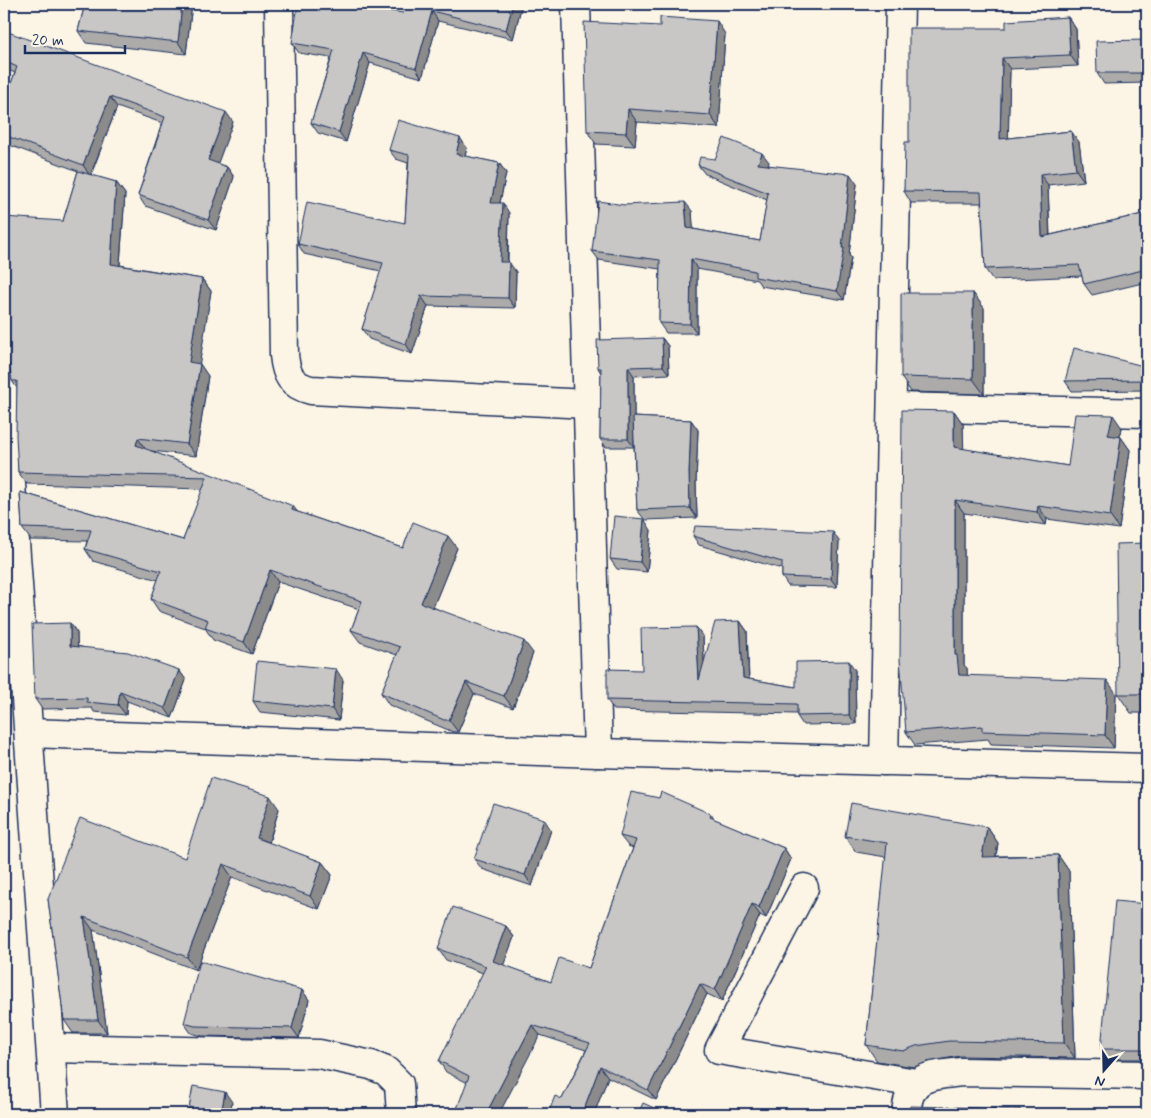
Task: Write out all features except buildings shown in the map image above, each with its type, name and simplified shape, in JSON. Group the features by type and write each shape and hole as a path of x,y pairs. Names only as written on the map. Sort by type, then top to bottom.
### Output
{"street":[{"path":"279,4 284,355 286,370 292,382 311,390 588,404"},
{"path":"576,4 598,753"},
{"path":"884,761 900,4"},
{"path":"4,384 55,1114"},
{"path":"892,406 1147,413"},
{"path":"29,733 598,753 1147,768"},
{"path":"804,888 719,1050 916,1083"},
{"path":"51,1048 319,1054 371,1065 386,1071 399,1084 401,1114"},
{"path":"906,1114 908,1093 916,1083 933,1076 962,1072 1147,1075"}]}
